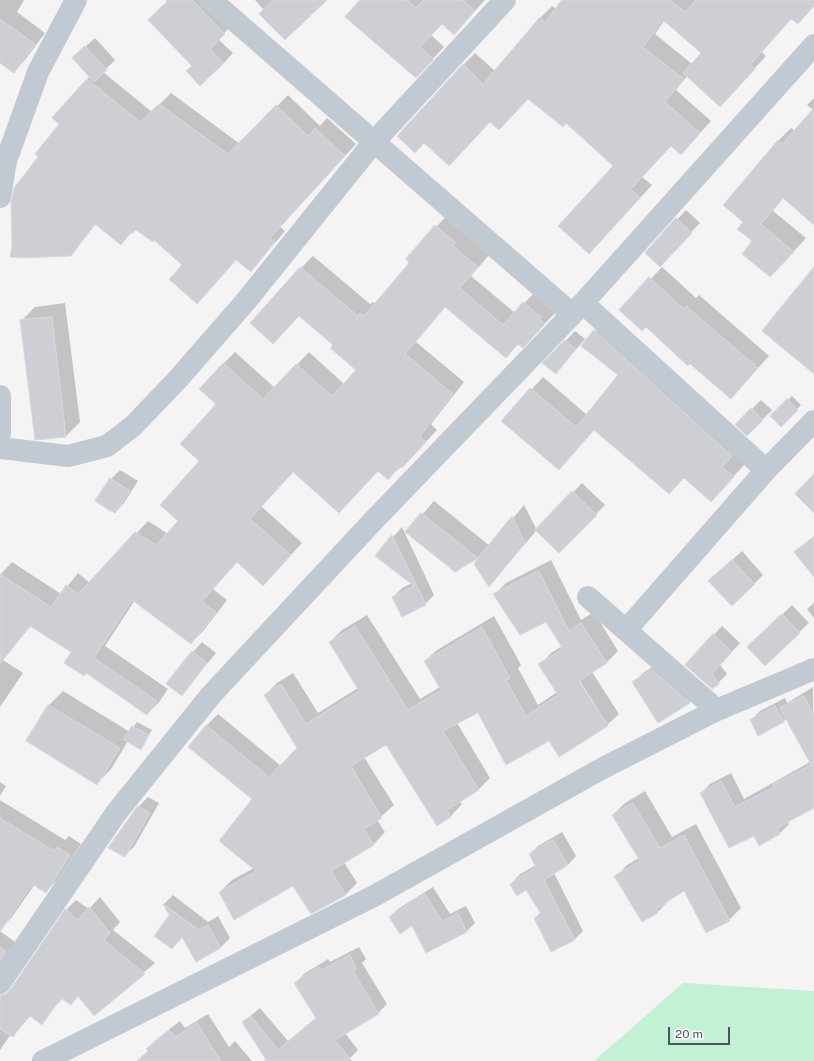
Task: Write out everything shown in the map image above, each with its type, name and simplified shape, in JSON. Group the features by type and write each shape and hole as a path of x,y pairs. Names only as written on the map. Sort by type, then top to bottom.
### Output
{"street":[{"path":"0,197 6,161 38,72 76,0"},
{"path":"211,0 373,143 578,308 766,470"},
{"path":"0,448 68,456 107,446 133,426 178,379 246,301 373,143 505,0"},
{"path":"0,983 116,813 211,695 374,520 578,308 814,44"},
{"path":"0,396 0,433"},
{"path":"627,629 766,470 814,421"},
{"path":"588,597 627,629 717,710"},
{"path":"43,1061 360,903 603,768 717,710 814,669"}],"green space":[{"path":"683,983 814,991 814,1061 594,1061"}],"building":[{"path":"169,0 192,0 225,34 210,49 224,63 200,86 186,71 192,66 148,20"},
{"path":"273,0 327,0 285,40 259,14"},
{"path":"360,0 407,0 416,8 423,0 463,0 475,11 454,35 442,24 420,47 434,59 416,78 345,17"},
{"path":"562,0 670,0 685,12 696,0 814,0 814,6 798,24 791,19 750,65 755,69 720,107 683,73 701,53 663,20 643,47 684,79 665,102 700,133 681,155 671,146 631,189 640,198 589,254 558,226 613,166 566,123 563,127 528,99 499,130 490,122 449,166 424,143 415,153 397,136 463,64 483,84 540,17 545,22"},
{"path":"0,19 35,44 14,73 0,63"},
{"path":"85,46 107,70 94,82 72,58"},
{"path":"87,79 140,122 159,104 228,154 276,105 308,136 315,128 345,156 270,238 275,242 251,272 236,260 197,304 169,279 182,265 154,240 153,242 136,230 133,233 131,232 121,245 95,224 71,256 10,257 12,245 11,202 14,188 38,157 35,154 59,124 52,118"},
{"path":"814,108 814,225 783,198 761,224 794,252 770,277 742,254 752,241 737,229 743,222 723,205 778,140 782,144"},
{"path":"676,218 692,233 660,267 645,253"},
{"path":"435,225 456,243 453,246 478,267 460,288 503,325 523,302 541,317 539,319 545,324 523,348 518,344 506,358 445,307 405,354 453,394 420,436 426,442 402,468 400,466 388,480 378,471 339,513 293,472 250,519 291,555 263,586 237,562 202,601 216,612 191,644 132,600 94,658 157,701 147,715 86,673 84,676 64,663 71,652 30,626 0,664 0,574 51,607 66,585 78,594 135,532 156,545 178,521 160,505 199,461 180,444 216,404 199,389 223,363 263,399 296,364 332,396 356,370 330,348 333,345 299,316 273,344 250,323 300,267 358,316 360,313 364,316 409,263 406,259"},
{"path":"814,267 814,374 762,331"},
{"path":"649,277 684,309 686,306 758,368 731,399 690,364 688,366 646,327 642,331 619,310"},
{"path":"52,317 66,437 35,440 20,320"},
{"path":"594,330 732,456 722,467 734,477 711,502 684,478 669,494 594,430 559,470 501,421 530,388 576,427 618,375 581,346"},
{"path":"565,340 576,349 556,374 542,363"},
{"path":"787,399 798,410 781,427 770,416"},
{"path":"751,408 763,420 747,436 735,425"},
{"path":"814,474 814,513 795,494"},
{"path":"110,478 130,491 117,511 110,511 95,501"},
{"path":"572,491 597,515 559,553 535,530"},
{"path":"421,513 478,558 455,572 405,532"},
{"path":"512,516 525,543 489,587 474,564"},
{"path":"392,535 426,605 402,617 392,597 414,586 375,556"},
{"path":"814,537 814,577 794,552"},
{"path":"732,560 755,584 732,606 708,581"},
{"path":"539,571 569,631 581,623 607,663 579,681 608,726 559,757 549,741 506,765 478,713 443,731 479,790 447,810 451,817 437,826 386,745 351,766 382,818 364,829 374,845 331,871 346,895 311,914 293,886 234,920 219,892 256,871 219,841 252,799 188,747 206,725 269,777 297,748 264,695 281,684 306,724 359,691 329,642 355,626 408,710 441,690 424,661 482,627 510,678 506,680 526,716 558,695 538,664 563,649 546,622 520,635 493,594"},
{"path":"782,614 800,633 765,666 747,647"},
{"path":"713,634 732,652 712,674 719,684 712,689 685,665"},
{"path":"192,651 207,663 182,696 166,684"},
{"path":"652,670 690,703 658,723 632,682"},
{"path":"804,696 814,715 814,808 777,828 780,834 759,846 754,836 729,848 700,793 721,781 735,807 774,787 773,784 811,765 780,708"},
{"path":"48,705 120,748 97,785 26,741"},
{"path":"775,706 784,722 758,736 750,720"},
{"path":"132,726 149,735 141,750 124,740"},
{"path":"633,803 660,848 684,835 730,921 706,933 684,891 656,909 658,913 642,922 614,876 640,861 612,815"},
{"path":"138,806 150,813 125,857 108,848"},
{"path":"0,818 54,851 57,847 70,855 46,893 32,884 0,932"},
{"path":"553,840 568,865 544,880 575,940 551,952 534,918 541,914 526,890 517,896 510,884 536,867 529,854"},
{"path":"425,894 442,921 458,913 467,932 426,953 412,926 400,934 389,917"},
{"path":"163,904 199,930 208,925 221,948 196,962 182,937 172,949 154,936 169,915"},
{"path":"89,907 110,933 104,940 145,974 94,1016 78,996 71,1005 61,998 42,1025 29,1015 13,1037 0,1029 0,995 6,994 10,990 65,909 78,920"},
{"path":"0,947 6,951 0,961"},
{"path":"350,955 357,969 353,971 379,1014 335,1040 352,1061 264,1061 266,1060 242,1022 251,1016 278,1050 316,1018 294,983 319,967 321,970"},
{"path":"197,1023 221,1061 137,1061 148,1051 146,1049 169,1030 175,1037"}]}
